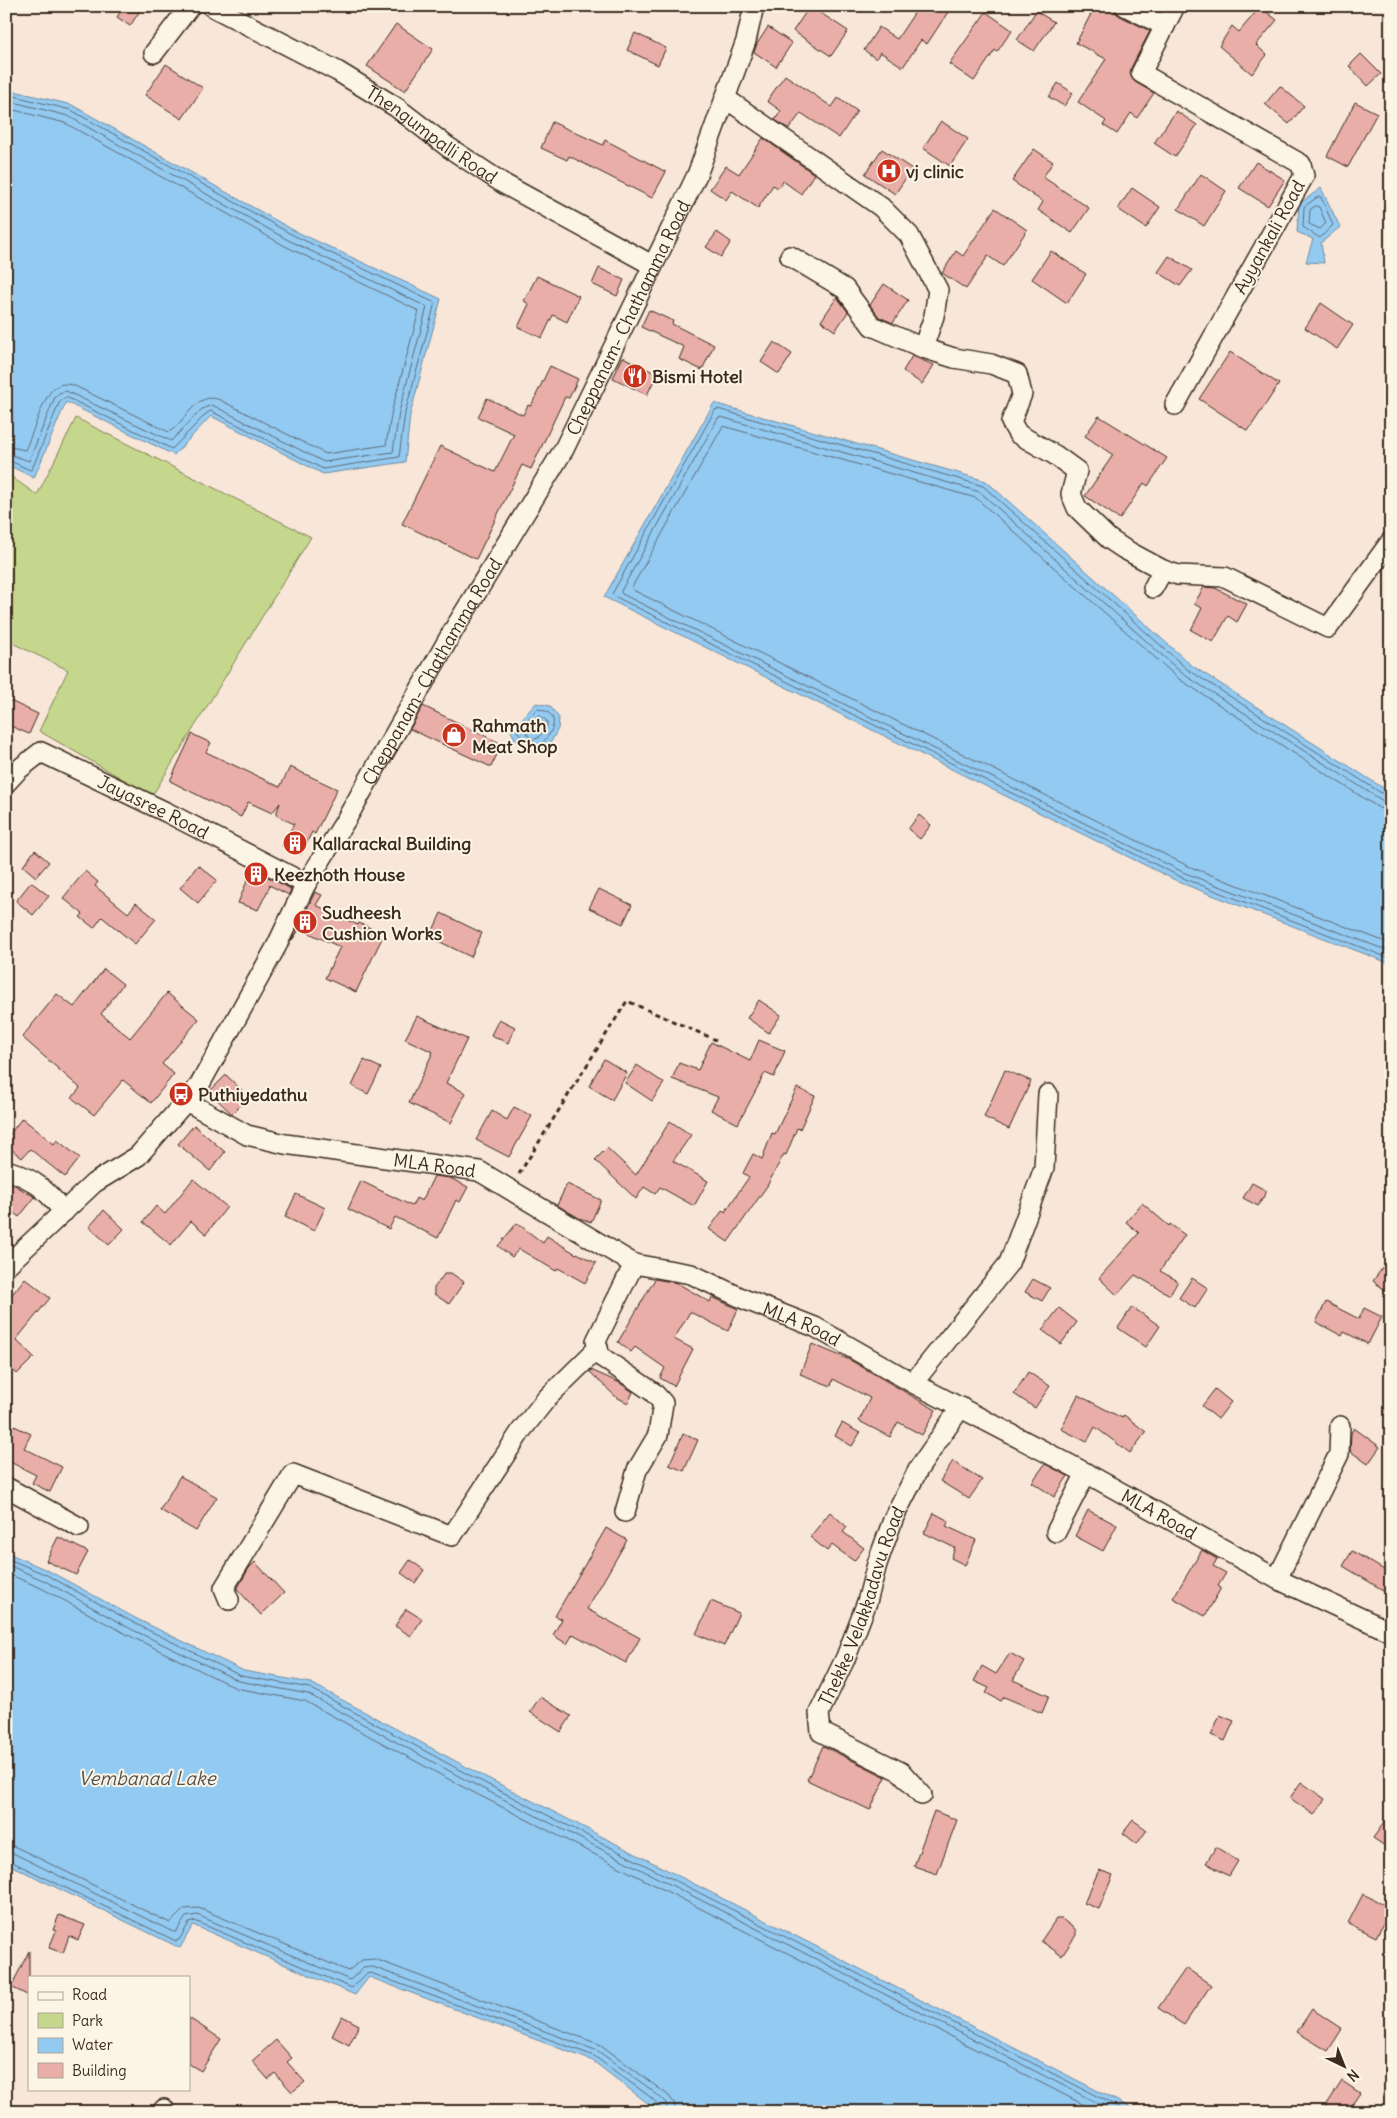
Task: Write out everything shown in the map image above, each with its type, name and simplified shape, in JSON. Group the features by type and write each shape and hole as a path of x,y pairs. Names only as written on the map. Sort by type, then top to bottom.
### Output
{"street":[{"path":"154,54 190,6"},
{"name":"Thengumpalli Road","path":"211,6 337,71 396,107 448,147 504,184 652,266"},
{"name":"Cheppanam- Chathamma Road","path":"6,1266 94,1183 138,1156 199,1086 272,956 306,884 347,818 453,631 564,449 697,176 746,41 754,6"},
{"path":"1125,6 1164,26"},
{"name":"Ayyankali Road","path":"1175,6 1140,73 1301,164 1304,176 1175,405"},
{"path":"726,98 881,207 909,235 938,290 934,316 923,348"},
{"path":"790,256 844,289 872,326 923,348 954,358 991,364 1016,374 1022,394 1011,422 1018,434 1056,456 1077,471 1071,494 1077,508 1124,549 1163,570 1178,575 1225,577 1328,628 1391,541"},
{"path":"1153,588 1163,570"},
{"name":"Jayasree Road","path":"6,783 18,770 41,752 168,813 306,884"},
{"path":"913,1383 1009,1263 1044,1168 1048,1094"},
{"name":"MLA Road","path":"186,1101 247,1135 285,1144 479,1171 634,1264 691,1274 746,1300 815,1327 913,1383 1086,1473 1276,1578 1391,1632"},
{"path":"6,1170 24,1175 46,1190 64,1212"},
{"path":"625,1512 637,1470 658,1434 663,1403 653,1392 600,1356 596,1341 634,1264"},
{"path":"229,1600 224,1588 294,1474 452,1536 546,1398 598,1348"},
{"name":"Thekke Velakkadavu Road","path":"922,1795 901,1772 821,1732 819,1713 846,1657 867,1602 877,1564 894,1517 919,1468 961,1407"},
{"path":"1276,1578 1339,1454 1340,1426"},
{"path":"1056,1532 1086,1473"},
{"path":"6,1487 80,1527"}],"path":[{"path":"510,1190 627,1001 716,1040"}],"green space":[{"path":"76,418 311,537 152,796 39,731 68,670 6,640 6,473 37,495"}],"water":[{"path":"6,89 72,105 293,230 441,299 410,415 405,462 323,474 211,416 174,455 66,402 34,478 6,464"},
{"path":"1321,188 1340,227 1321,243 1324,263 1306,262 1313,239 1297,232 1299,204"},
{"path":"714,403 986,481 1191,665 1391,793 1391,964 1181,883 604,597"},
{"path":"536,703 550,706 559,718 558,729 551,742 543,749 529,752 515,739 511,731"},
{"name":"Vembanad Lake","path":"6,1552 49,1571 137,1619 244,1671 311,1683 472,1770 1139,2112 659,2112 593,2061 369,1977 355,1995 193,1925 180,1948 6,1863"}],"building":[{"path":"124,6 143,6 130,26 117,17"},
{"path":"810,6 848,31 831,56 793,31"},
{"path":"919,6 952,6 927,44 921,40 903,67 880,52 876,59 864,50 879,27 897,39"},
{"path":"1095,6 1114,6 1115,12 1120,16 1150,31 1131,68 1130,74 1135,82 1154,93 1137,118 1131,113 1117,134 1103,125 1106,121 1078,102 1106,59 1076,43"},
{"path":"1260,7 1277,20 1256,45 1267,55 1252,74 1219,46 1232,26 1239,32"},
{"path":"1036,11 1054,22 1034,51 1017,40"},
{"path":"986,12 1012,30 997,52 995,50 974,81 949,64"},
{"path":"396,24 433,49 405,91 367,66"},
{"path":"768,27 792,43 776,67 754,52"},
{"path":"635,33 666,48 658,65 627,50"},
{"path":"1361,54 1381,74 1368,86 1349,66"},
{"path":"166,64 203,88 182,119 145,95"},
{"path":"785,75 832,107 838,98 857,111 839,138 801,113 789,129 775,120 781,111 767,101"},
{"path":"1058,83 1073,93 1064,106 1049,97"},
{"path":"1280,86 1304,106 1289,124 1265,104"},
{"path":"1355,102 1377,113 1348,167 1327,156"},
{"path":"1176,111 1197,125 1175,157 1154,143"},
{"path":"941,121 968,139 950,166 923,148"},
{"path":"552,122 603,145 605,140 666,172 652,198 569,156 567,160 541,148"},
{"path":"763,138 814,174 801,194 783,181 778,188 773,185 758,208 732,191 726,200 710,189 726,166 739,174"},
{"name":"vj clinic","path":"882,149 912,169 895,194 865,174"},
{"path":"1034,149 1053,162 1043,177 1089,208 1072,233 1038,210 1043,202 1012,181"},
{"path":"1256,162 1285,180 1268,206 1239,188"},
{"path":"1201,174 1226,191 1204,226 1178,209"},
{"path":"1132,188 1160,207 1146,228 1118,209"},
{"path":"995,208 1027,230 1003,266 988,256 966,289 942,273 956,251 963,256"},
{"path":"717,232 731,242 721,257 706,247"},
{"path":"1051,251 1086,274 1067,303 1032,279"},
{"path":"1169,256 1192,270 1180,286 1158,272"},
{"path":"599,268 624,280 617,296 592,284"},
{"path":"537,276 579,296 567,322 553,315 542,338 518,327 529,304 524,301"},
{"path":"884,284 908,300 893,323 879,317 870,305"},
{"path":"837,297 848,312 835,331 821,321"},
{"path":"1321,303 1353,325 1337,349 1305,328"},
{"path":"649,310 673,321 672,324 714,345 702,370 679,359 684,347 641,327"},
{"path":"774,342 792,354 779,374 761,362"},
{"path":"1230,352 1279,384 1248,431 1199,399"},
{"path":"912,356 934,365 922,384 903,371"},
{"name":"Bismi Hotel","path":"623,357 657,374 647,395 613,378"},
{"path":"550,366 578,379 569,398 565,397 531,469 522,465 476,559 402,524 440,446 495,472 514,434 478,417 487,398 523,415 528,405 531,406"},
{"path":"1099,416 1167,458 1148,486 1144,483 1120,519 1085,496 1113,455 1085,436"},
{"path":"1204,587 1215,588 1247,604 1237,622 1228,616 1213,642 1191,630 1202,608 1194,604"},
{"path":"6,699 38,714 29,734 6,724"},
{"name":"Rahmath Meat Shop","path":"423,706 502,744 491,767 410,729"},
{"path":"192,734 211,743 206,752 280,787 290,767 337,789 315,834 312,832 301,854 282,846 294,824 276,815 280,803 272,813 248,802 241,817 170,781"},
{"path":"919,815 931,825 920,839 908,829"},
{"path":"35,850 49,862 36,877 23,866"},
{"path":"198,865 217,880 198,903 180,888"},
{"name":"Keezhoth House","path":"252,869 263,874 265,878 266,876 291,889 289,895 269,885 258,910 238,903"},
{"path":"85,871 98,882 95,886 128,913 136,903 156,919 135,944 102,917 94,928 80,917 83,914 63,898"},
{"path":"31,882 49,896 33,915 16,901"},
{"path":"599,889 632,905 623,924 589,908"},
{"path":"315,892 322,895 316,905 358,925 359,923 384,934 356,992 325,978 340,947 300,929 292,940"},
{"path":"441,913 482,933 471,957 430,937"},
{"path":"104,969 123,984 101,1014 130,1038 167,993 199,1019 162,1064 174,1074 151,1103 123,1080 94,1115 72,1098 80,1088 22,1037 57,994 74,1007"},
{"path":"759,1000 781,1015 769,1033 747,1018"},
{"path":"417,1016 467,1039 446,1083 466,1093 451,1123 409,1103 433,1052 405,1039"},
{"path":"499,1019 515,1027 508,1043 491,1035"},
{"path":"759,1040 785,1051 774,1077 765,1073 738,1124 711,1110 718,1097 672,1079 679,1063 698,1070 711,1042 750,1061"},
{"path":"604,1059 627,1073 612,1100 589,1086"},
{"path":"364,1060 381,1068 368,1094 352,1086"},
{"path":"637,1065 664,1083 652,1101 625,1083"},
{"path":"1005,1070 1031,1081 1009,1129 984,1117"},
{"path":"226,1075 249,1097 232,1114 209,1092"},
{"path":"797,1088 815,1096 800,1129 797,1128 786,1155 784,1154 767,1186 728,1242 709,1229 723,1210 725,1212 749,1177 743,1173 753,1154 762,1159 772,1133 775,1134"},
{"path":"514,1107 532,1116 509,1157 476,1140 492,1111 507,1120"},
{"path":"22,1118 54,1144 57,1140 80,1158 65,1177 30,1149 22,1158 6,1145 6,1139"},
{"path":"670,1121 691,1135 673,1161 708,1181 694,1206 660,1187 655,1194 644,1187 636,1199 595,1160 607,1148 636,1175"},
{"path":"194,1125 225,1152 210,1171 178,1144"},
{"path":"434,1176 450,1178 468,1187 460,1202 456,1200 438,1238 395,1217 389,1229 348,1209 361,1181 412,1206 416,1198 422,1201"},
{"path":"193,1179 227,1207 206,1234 191,1221 171,1245 143,1222 156,1206 165,1214"},
{"path":"11,1183 35,1197 19,1217 6,1207 6,1189"},
{"path":"1252,1183 1267,1191 1258,1206 1243,1198"},
{"path":"567,1184 601,1200 591,1222 579,1218 557,1205"},
{"path":"296,1194 325,1208 314,1231 285,1217"},
{"path":"1142,1203 1169,1226 1170,1224 1185,1235 1160,1271 1178,1281 1170,1295 1135,1275 1117,1295 1099,1278 1139,1233 1126,1222"},
{"path":"104,1210 124,1229 109,1245 89,1227"},
{"path":"517,1223 543,1243 547,1236 576,1254 596,1263 585,1283 558,1268 556,1271 519,1249 512,1257 498,1246"},
{"path":"1391,1256 1391,1282 1385,1290 1373,1281"},
{"path":"445,1273 451,1273 464,1282 449,1304 434,1294 434,1288"},
{"path":"25,1278 50,1298 16,1340 34,1357 17,1374 6,1363 6,1302"},
{"path":"1192,1278 1208,1288 1195,1308 1179,1298"},
{"path":"655,1279 677,1283 710,1302 712,1297 738,1309 728,1331 690,1312 674,1339 693,1349 674,1386 660,1378 665,1368 635,1347 631,1352 618,1342"},
{"path":"1033,1279 1050,1288 1042,1301 1025,1292"},
{"path":"1326,1302 1359,1319 1364,1308 1382,1317 1368,1344 1344,1332 1342,1336 1316,1322"},
{"path":"1132,1307 1160,1326 1146,1347 1118,1328"},
{"path":"1059,1308 1077,1322 1061,1344 1042,1330"},
{"path":"812,1344 850,1360 936,1410 922,1435 898,1422 890,1437 859,1421 870,1398 833,1379 831,1386 800,1374"},
{"path":"591,1370 620,1383 633,1392 628,1403 616,1397 590,1372"},
{"path":"1028,1372 1050,1386 1035,1408 1014,1394"},
{"path":"1215,1389 1231,1402 1218,1419 1202,1406"},
{"path":"1078,1395 1122,1418 1124,1415 1146,1432 1130,1453 1095,1427 1087,1442 1061,1429"},
{"path":"6,1422 31,1434 24,1448 62,1467 50,1492 32,1483 36,1475 6,1460"},
{"path":"842,1423 860,1433 852,1446 835,1436"},
{"path":"1354,1428 1380,1447 1368,1464 1350,1451 1351,1433"},
{"path":"683,1434 698,1440 684,1471 669,1465"},
{"path":"953,1461 982,1480 969,1499 940,1481"},
{"path":"1045,1464 1068,1476 1054,1497 1032,1482"},
{"path":"180,1476 217,1497 196,1531 160,1510"},
{"path":"1088,1510 1117,1525 1103,1551 1075,1536"},
{"path":"830,1512 847,1527 843,1532 864,1548 854,1561 832,1545 827,1551 810,1537"},
{"path":"934,1513 949,1521 946,1526 976,1540 965,1565 951,1558 955,1548 924,1533"},
{"path":"606,1528 627,1540 587,1609 640,1638 626,1663 573,1634 567,1644 553,1635 562,1619 555,1616"},
{"path":"58,1537 88,1552 76,1575 46,1561"},
{"path":"1202,1550 1217,1559 1213,1566 1226,1573 1218,1586 1221,1588 1205,1616 1173,1598"},
{"path":"1352,1551 1391,1574 1391,1595 1343,1566"},
{"path":"410,1560 424,1570 415,1583 401,1573"},
{"path":"255,1562 284,1593 261,1615 237,1589 249,1568"},
{"path":"711,1601 739,1613 724,1646 696,1634"},
{"path":"406,1609 422,1619 411,1636 395,1626"},
{"path":"1010,1653 1024,1661 1013,1680 1049,1696 1042,1713 1004,1697 1001,1701 986,1693 989,1688 974,1681 982,1666 996,1674"},
{"path":"540,1697 571,1716 561,1732 530,1712"},
{"path":"1220,1715 1234,1721 1225,1741 1211,1735"},
{"path":"823,1746 886,1777 870,1810 807,1780"},
{"path":"1301,1782 1325,1799 1314,1815 1290,1798"},
{"path":"934,1811 957,1820 937,1874 914,1866"},
{"path":"1391,1813 1391,1850 1373,1838"},
{"path":"1133,1820 1147,1830 1137,1844 1123,1833"},
{"path":"1216,1847 1238,1861 1229,1876 1206,1863"},
{"path":"1099,1870 1113,1875 1099,1909 1084,1903"},
{"path":"1363,1894 1391,1908 1376,1937 1348,1923"},
{"path":"59,1915 85,1925 78,1940 69,1936 63,1953 49,1948 56,1931 53,1930"},
{"path":"1056,1919 1062,1919 1076,1930 1076,1935 1062,1956 1041,1941"},
{"path":"29,1951 28,1996 11,1987"},
{"path":"1186,1968 1211,1985 1184,2025 1158,2008"},
{"path":"1312,2009 1342,2029 1328,2051 1297,2032"},
{"path":"342,2016 359,2025 349,2045 332,2036"},
{"path":"190,2019 221,2039 201,2071 190,2065"},
{"path":"276,2040 292,2058 287,2062 305,2082 292,2092 275,2073 268,2079 252,2061"},
{"path":"1342,2081 1360,2093 1347,2112 1322,2112"}],"place":[{"name":"vj clinic","path":"889,171"},
{"name":"Bismi Hotel","path":"635,376"},
{"name":"Rahmath Meat Shop","path":"454,735"},
{"name":"Kallarackal Building","path":"295,843"},
{"name":"Keezhoth House","path":"256,874"},
{"name":"Sudheesh Cushion Works","path":"305,922"},
{"name":"Puthiyedathu","path":"181,1094"}]}
